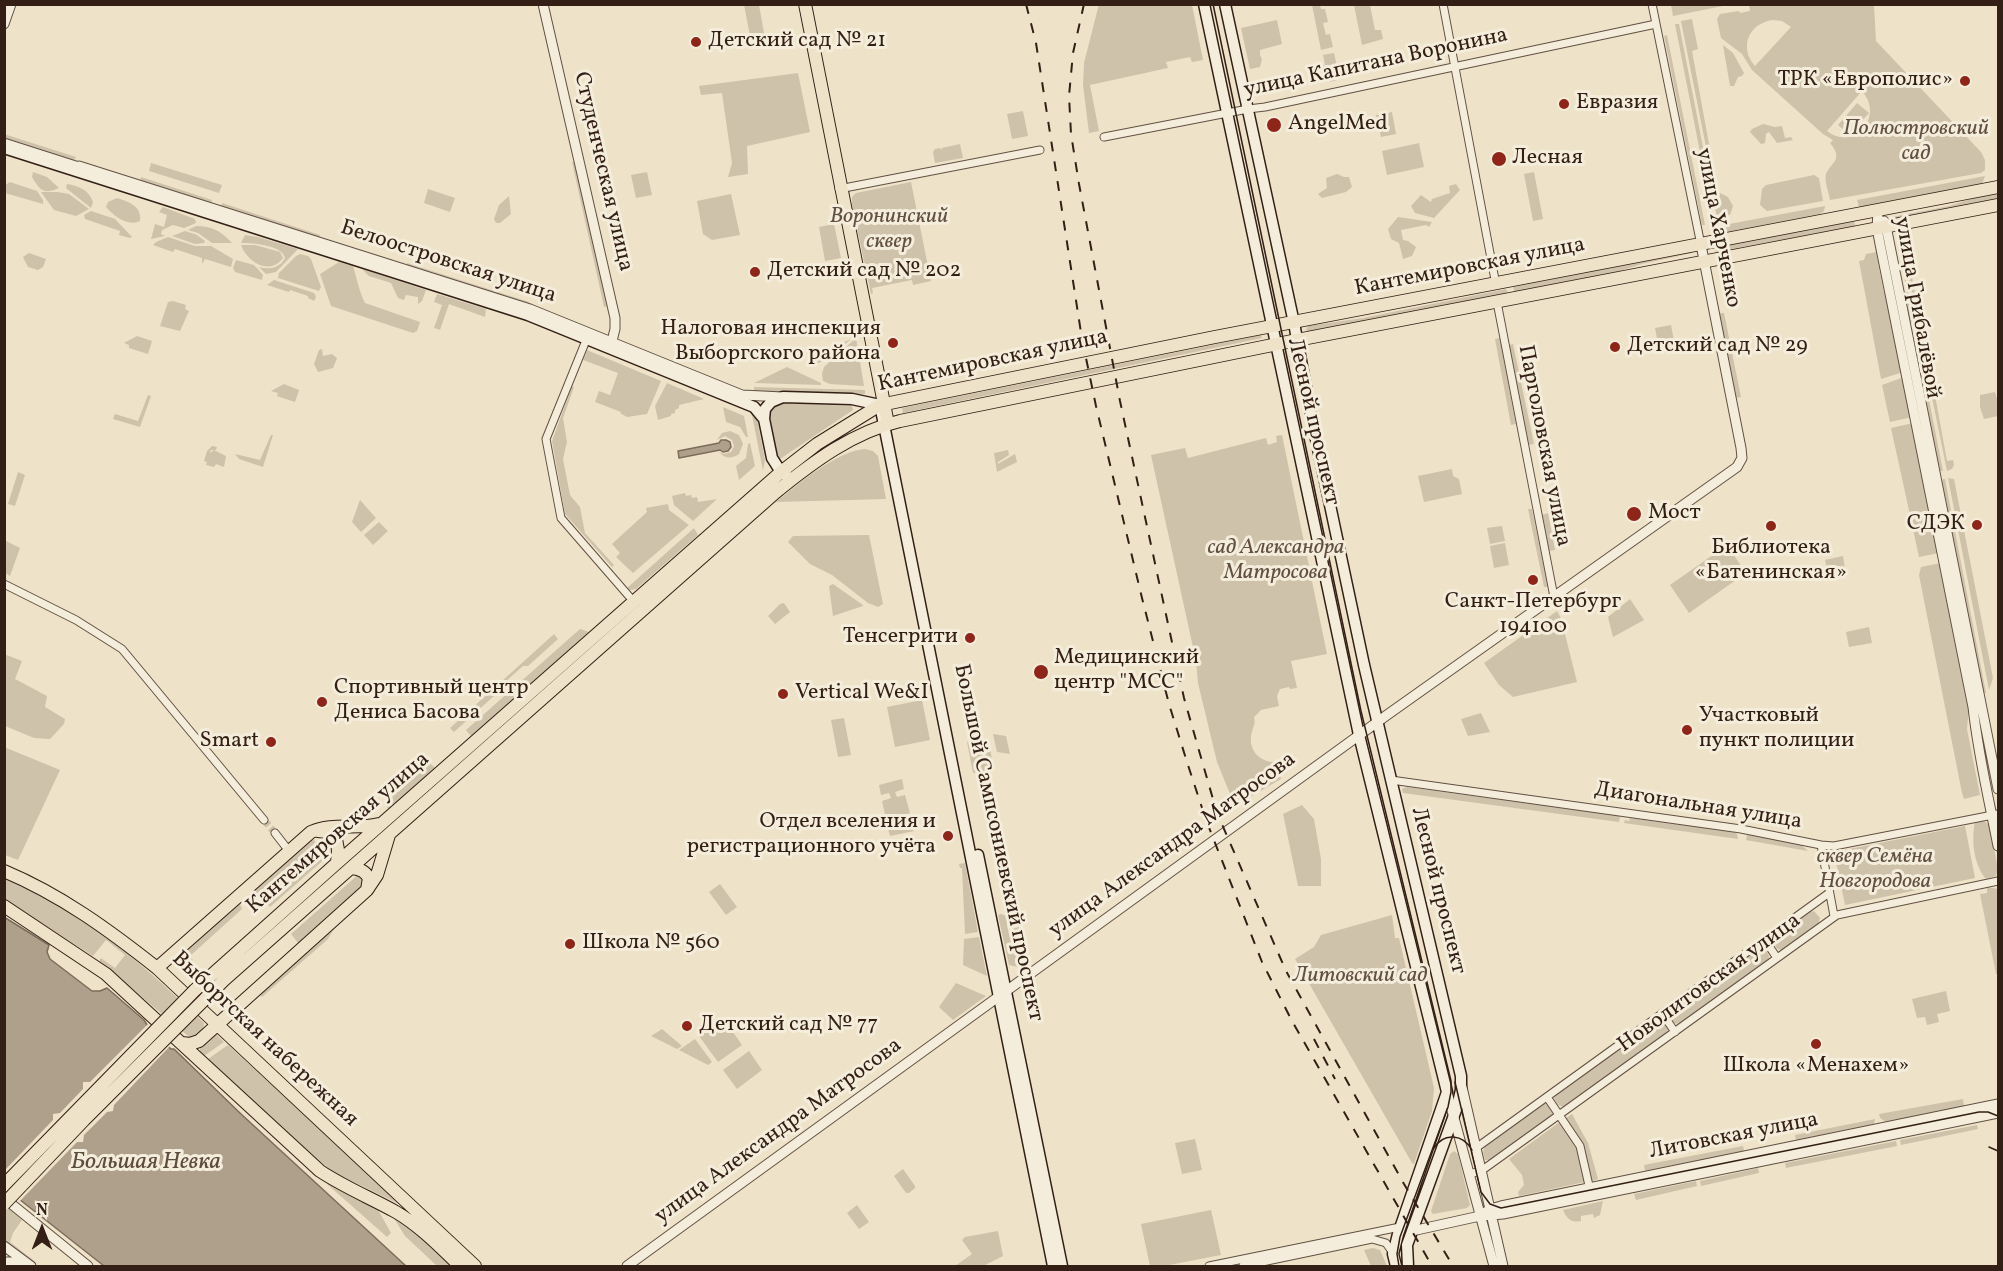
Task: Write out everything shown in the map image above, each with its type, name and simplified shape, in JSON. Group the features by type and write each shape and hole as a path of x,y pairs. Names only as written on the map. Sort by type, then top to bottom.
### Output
{"main road":[{"name":"Большой Сампсониевский проспект","path":"800,4 1002,993 1062,1266"},
{"name":"Большой Сампсониевский проспект","path":"805,4 839,189"},
{"name":"Лесной проспект","path":"1204,4 1359,735 1447,1092"},
{"name":"Лесной проспект","path":"1226,4 1377,722 1460,1069 1460,1099 1454,1116 1454,1133 1412,1231 1406,1252 1408,1266"},
{"name":"Белоостровская улица","path":"4,148 393,271 528,315 587,338 611,344 754,407 764,419"},
{"name":"Кантемировская улица","path":"4,1204 224,980 351,868 386,828 634,602 781,472 817,444 882,404 1998,188"},
{"name":"Кантемировская улица","path":"4,1185 195,990 337,863 386,828 793,478 856,436 886,424 1297,340 1998,206"},
{"name":"Белоостровская улица","path":"783,396 852,399 882,404"},
{"path":"783,396 766,406 764,419 772,458 781,472 793,478"},
{"path":"157,968 311,832 322,827 386,828 377,875 367,890 217,1025 195,1043 183,1043"},
{"path":"311,832 327,832 336,839 337,863"},
{"path":"351,868 362,870 369,878 367,890"},
{"name":"Выборгская набережная","path":"4,871 69,904 111,932 157,968 475,1266"},
{"path":"4,906 106,974 321,1171 419,1227 460,1266"},
{"name":"Большой Сампсониевский проспект","path":"1002,993 1053,1266"},
{"path":"1396,1266 1393,1254 1400,1227 1447,1092"}],"street":[{"path":"4,24 11,4"},
{"name":"Студенческая улица","path":"543,4 615,318 611,344"},
{"path":"1443,4 1496,285"},
{"name":"улица Харченко","path":"1652,4 1742,459"},
{"name":"улица Капитана Воронина","path":"1104,137 1265,107 1656,24"},
{"name":"Белоостровская улица","path":"4,142 530,309 611,344 742,395 783,396"},
{"path":"839,189 1040,150"},
{"name":"улица Грибалёвой","path":"1878,211 1997,778"},
{"name":"улица Грибалёвой","path":"1882,227 1973,707 1975,736 1983,778 1995,815 1998,846"},
{"name":"Парголовская улица","path":"1497,302 1554,597"},
{"path":"587,338 546,439 561,518 634,602"},
{"name":"улица Александра Матросова","path":"627,1266 1377,722 1737,466 1742,459"},
{"path":"4,584 76,620 122,649 264,820"},
{"path":"1983,778 1997,778"},
{"name":"Диагональная улица","path":"1391,780 1741,829 1821,846 1834,846 1995,815"},
{"path":"275,833 290,851"},
{"path":"1821,846 1834,916"},
{"name":"Новолитовская улица","path":"1469,1174 1481,1171 1834,916 1998,881"},
{"name":"Новолитовская улица","path":"1476,1148 1829,893"},
{"path":"1765,940 1777,958"},
{"path":"1662,1013 1675,1032"},
{"name":"Лесной проспект","path":"1461,1082 1503,1266"},
{"name":"Лесной проспект","path":"1447,1092 1454,1116"},
{"path":"1547,1097 1580,1146 1590,1192"},
{"name":"Литовская улица","path":"1412,1231 1490,1212 1503,1214 1590,1192 1998,1104"},
{"name":"Литовская улица","path":"1590,1192 1998,1113"},
{"path":"1427,1149 1436,1140 1454,1133 1469,1140 1476,1148"},
{"path":"1454,1133 1469,1174 1494,1266"},
{"path":"4,1198 88,1266"},
{"path":"1209,1266 1400,1227"},
{"path":"1243,1266 1372,1239 1386,1243 1393,1254"},
{"path":"4,1246 28,1264"},
{"path":"4,1262 28,1264"}],"green space":[{"path":"1099,4 1192,5 1203,60 1192,62 1190,57 1166,62 1168,68 1090,85 1099,131 1089,133 1083,85 1084,63"},
{"path":"1671,4 1728,5 1673,16"},
{"path":"744,5 759,5 766,44 752,46"},
{"path":"1312,5 1320,5 1321,9 1325,9 1328,22 1323,23 1326,35 1330,34 1333,47 1321,50"},
{"path":"1354,5 1370,5 1375,30 1381,30 1383,39 1362,45"},
{"name":"Полюстровский сад","path":"1749,5 1874,5 1876,41 1981,152 1985,160 1985,170 1981,173 1830,200 1826,174 1836,157 1830,143 1833,140 1823,134 1752,70 1742,54 1721,38 1717,19 1720,14 1750,11","holes":["1772,20 1782,21 1791,27 1755,66 1748,52 1748,38 1757,26","1862,91 1868,101 1870,111 1863,129 1847,137 1837,136 1827,131"]},
{"path":"1692,19 1698,49 1692,51 1713,166 1710,167 1681,21"},
{"path":"1277,20 1282,44 1260,50 1262,59 1260,67 1250,69 1241,28"},
{"path":"1675,24 1679,24 1711,188 1707,188"},
{"path":"1667,35 1705,225 1702,225 1664,36"},
{"path":"1723,45 1733,53 1744,73 1738,77 1734,86 1730,86"},
{"path":"1334,53 1339,75 1336,76 1337,80 1330,82 1329,77 1323,79 1320,67 1325,65 1323,55"},
{"path":"798,73 810,132 747,146 748,174 728,177 732,163 722,93 701,95 699,86"},
{"path":"1857,103 1869,113 1849,135 1838,125"},
{"path":"1023,111 1028,136 1012,139 1007,114"},
{"path":"1392,112 1396,134 1381,137 1376,115"},
{"path":"1763,124 1782,126 1785,138 1791,137 1793,140 1777,143 1769,132 1766,134 1765,143 1761,144 1750,132"},
{"path":"4,134 76,157 74,161 5,139"},
{"path":"1419,143 1424,167 1387,175 1382,151"},
{"path":"960,144 963,158 935,163 933,152 935,149 940,148 941,150"},
{"path":"572,162 574,162 608,306 604,307"},
{"path":"151,163 222,185 219,193 149,171"},
{"path":"33,172 47,177 59,188 49,191 42,190 32,177"},
{"path":"647,172 652,195 636,198 631,175"},
{"path":"1534,172 1543,219 1533,221 1524,174"},
{"path":"1337,174 1349,177 1352,187 1346,192 1322,198 1318,194 1327,188 1326,178"},
{"path":"1814,175 1819,178 1823,201 1767,211 1760,205 1762,189 1766,185"},
{"path":"1985,176 1982,184 1859,207 1857,200"},
{"path":"141,177 212,200 211,204 140,181"},
{"path":"10,182 37,191 43,204 5,193 5,185"},
{"name":"Воронинский сквер","path":"911,182 931,281 913,285 912,280 872,288 873,293 871,294 852,197 856,193"},
{"path":"67,184 79,187 86,192 93,202 91,208 66,188"},
{"path":"1456,184 1460,190 1434,218 1415,213 1411,206 1421,195 1431,202 1432,199 1450,193 1449,186"},
{"path":"428,189 455,198 450,212 424,203"},
{"path":"41,192 69,194 89,209 76,216 54,210"},
{"path":"1720,193 1728,197 1733,206 1730,215 1717,217 1712,194"},
{"path":"1998,193 1998,199 1892,219 1892,217 1949,206"},
{"path":"731,194 740,235 712,240 703,234 697,201"},
{"path":"509,196 511,214 500,223 496,223 494,219 499,205"},
{"path":"117,198 137,208 140,221 126,222 106,207 108,202"},
{"path":"222,203 320,235 319,239 221,207"},
{"path":"1825,206 1824,211 1820,214 1716,234 1724,225"},
{"path":"163,207 195,219 196,223 184,228 173,225 162,230 161,234 165,236 151,239 155,224 164,227 167,215 159,212"},
{"path":"91,211 115,219 132,237 119,235 120,231 85,219 84,215"},
{"path":"1398,217 1432,222 1429,227 1426,225 1401,230 1403,240 1416,247 1412,256 1403,259 1399,243 1391,239 1388,229"},
{"path":"1854,220 1855,226 1716,252 1715,246"},
{"path":"834,224 841,258 825,261 819,227"},
{"path":"196,226 216,230 232,243 212,243 198,233 188,230"},
{"path":"185,231 197,235 205,241 204,243 195,244 172,236"},
{"path":"245,235 298,249 276,272 266,274 259,267 277,266 285,258 283,254 279,250 266,246 241,243"},
{"path":"168,237 195,246 211,246 233,259 231,267 205,259 202,264 202,258 153,245"},
{"path":"241,245 255,245 280,252 283,258 272,266 259,265 248,257"},
{"path":"1906,245 1920,320 1917,321 1903,246"},
{"path":"1900,246 1914,322 1909,322 1905,281 1898,247"},
{"path":"1692,251 1692,253 1642,264 1607,275 1515,293 1513,287"},
{"path":"1876,252 1903,372 1881,379 1859,261 1864,260 1866,254"},
{"path":"29,253 46,259 43,267 38,270 28,267 23,257"},
{"path":"300,254 311,259 321,287 319,291 278,278 279,273"},
{"path":"236,260 254,265 263,275 262,280 235,272 233,268"},
{"path":"339,262 353,266 365,303 420,322 417,331 413,333 331,306 320,274"},
{"path":"407,263 529,302 528,305 407,267"},
{"path":"362,269 426,290 422,301 418,304 418,297 406,295 404,300 398,298 391,283 369,276"},
{"path":"274,280 314,293 316,297 314,301 308,296 267,285"},
{"path":"1506,289 1508,294 1309,332 1306,330 1308,326 1363,318"},
{"path":"437,294 486,309 485,317 449,304 440,330 434,328 442,305 434,302"},
{"path":"173,301 186,305 185,309 189,311 180,331 160,326 168,302"},
{"path":"1719,313 1724,313 1741,397 1736,398"},
{"path":"1671,325 1675,346 1659,349 1655,328"},
{"path":"1261,335 1262,338 903,413 902,408"},
{"path":"137,336 152,341 148,354 129,348 129,345 124,343"},
{"path":"856,338 864,386 830,384 823,381 824,367"},
{"path":"1500,338 1516,424 1511,425 1495,339"},
{"path":"851,339 829,358 816,364 813,356"},
{"path":"1513,344 1534,444 1528,445 1509,345"},
{"path":"322,349 323,356 332,354 337,358 333,368 318,372 314,364 319,350"},
{"path":"587,350 661,381 647,414 627,417 621,412 595,402 599,391 610,395 618,373 583,360"},
{"path":"787,367 821,383 821,385 754,383"},
{"path":"1904,377 1912,417 1890,422 1882,385"},
{"path":"1928,378 1935,378 1938,381 1940,394 1935,395 1947,461 1953,460 1954,465 1947,471"},
{"path":"1925,379 1943,471 1938,471 1921,383"},
{"path":"667,383 704,399 679,405 671,416 658,420 655,406"},
{"path":"284,384 299,390 295,402 277,396 278,393 271,391"},
{"path":"572,386 574,387 563,418 567,442 563,459 570,495 580,507 585,533 614,565 612,567 565,514 552,441"},
{"path":"754,387 865,390 865,394 754,392"},
{"path":"1995,392 1998,416 1984,419 1980,407 1980,395"},
{"path":"148,395 151,396 140,427 113,419 115,414 138,421"},
{"path":"776,404 852,406 853,410 780,459 777,456 769,411"},
{"path":"723,407 744,416 748,437 740,427 726,422"},
{"path":"754,414 765,460 763,471 752,415"},
{"path":"1913,423 1930,510 1910,515 1891,428"},
{"path":"730,431 739,435 743,444 739,454 729,458 719,452 724,454 731,452 734,446 732,440 725,436 717,440 722,433"},
{"path":"273,435 263,467 239,459 235,454 260,460"},
{"name":"cад Александра Матросова","path":"1282,435 1327,654 1291,661 1297,688 1280,689 1277,696 1279,706 1261,710 1254,717 1252,748 1263,759 1279,762 1281,779 1235,806 1217,762 1198,683 1196,661 1151,455 1185,448 1188,458 1266,438 1268,445 1277,442 1276,436"},
{"path":"750,443 755,466 739,480 736,466 746,458"},
{"path":"212,446 217,447 214,450 226,456 224,467 216,464 214,467 206,465 207,462 204,461 207,451"},
{"path":"865,449 873,451 878,456 886,499 776,502 830,462 854,451"},
{"path":"1008,450 1009,455 998,464 1015,454 1017,462 997,472 994,453"},
{"path":"1452,469 1453,476 1459,479 1462,494 1424,502 1418,476"},
{"path":"18,472 25,475 15,506 8,504"},
{"path":"1948,478 1954,479 1993,678 1989,690"},
{"path":"1945,479 1986,693 1982,693 1941,483"},
{"path":"685,493 686,496 691,495 692,498 697,497 698,502 717,499 693,521 674,505 672,496"},
{"path":"360,500 376,518 361,532 352,522"},
{"path":"668,504 669,510 689,525 633,573 616,557 620,553 612,544 647,512 646,508"},
{"path":"1528,509 1532,509 1548,587 1544,587"},
{"path":"1548,513 1555,550 1549,551 1542,515"},
{"path":"1931,516 1939,553 1919,557 1911,520"},
{"path":"379,522 388,531 373,545 364,535"},
{"path":"1502,526 1505,541 1490,544 1487,528"},
{"path":"694,528 698,535 636,589 627,588"},
{"path":"869,535 883,604 878,607 868,603 832,575 810,564 788,542 793,536"},
{"path":"4,540 20,548 10,576 5,573"},
{"path":"1505,543 1509,565 1494,568 1490,546"},
{"path":"1727,545 1746,573 1689,613 1670,585"},
{"path":"1843,556 1846,575 1829,578 1825,560"},
{"path":"1941,563 1969,707 1967,729 1980,795 1964,799 1919,575 1921,567"},
{"path":"833,584 863,606 833,616 829,586"},
{"path":"1630,599 1644,620 1613,637 1608,617"},
{"path":"784,603 790,612 775,624 768,616"},
{"path":"1557,611 1561,618 1577,682 1513,697 1499,685 1484,663"},
{"path":"1869,627 1872,643 1849,647 1846,632"},
{"path":"580,629 589,632 471,736 466,730"},
{"path":"554,634 558,639 528,666 523,666 454,732 450,728"},
{"path":"4,654 22,661 15,679 47,696 45,707 65,719 64,724 50,739 34,738 5,726"},
{"path":"922,700 930,740 895,747 887,707"},
{"path":"1481,713 1490,732 1468,736 1461,719"},
{"path":"844,718 851,755 838,757 831,720"},
{"path":"993,734 1006,736 1010,754 997,752"},
{"path":"988,738 994,769 973,773 967,742"},
{"path":"4,747 60,770 18,860 5,855"},
{"path":"430,763 435,768 389,809 384,804"},
{"path":"902,779 904,789 895,792 897,797 905,795 910,813 901,816 903,821 911,819 914,831 890,836 887,825 897,822 895,817 886,819 882,801 891,798 889,793 881,795 879,785"},
{"path":"1407,787 1620,816 1619,822 1403,793 1402,789"},
{"path":"1302,805 1314,819 1321,859 1321,886 1298,886 1283,814"},
{"path":"1630,818 1734,832 1738,839 1624,823"},
{"path":"1982,821 1990,827 1998,869 1996,876 1986,879 1976,860 1973,837 1975,822"},
{"name":"сквер Семёна Новгородова","path":"1965,826 1975,878 1845,905 1834,852"},
{"path":"1747,835 1800,844 1808,851 1746,840"},
{"path":"312,838 328,856 270,907 259,894 252,900 251,892"},
{"path":"965,863 978,932 965,934 962,868 959,864"},
{"path":"360,873 366,884 299,944 291,934"},
{"path":"5,876 60,905 111,940 204,1023 203,1031 193,1038 188,1036 99,961 101,958 115,968 125,955 106,940 93,956 5,900"},
{"path":"720,884 737,907 726,915 709,892"},
{"path":"1987,887 1998,889 1998,974 1996,974 1980,894 1987,893"},
{"path":"237,904 240,904 242,909 190,956 193,960 186,966 179,964 180,956"},
{"path":"1814,911 1820,918 1818,924 1783,950 1777,949 1774,938"},
{"path":"998,915 1007,916 1007,925 1011,943 1009,930 1019,927 1022,940 1022,938 1026,941 1029,960 1018,967 1009,965"},
{"name":"Литовский сад","path":"1392,915 1395,938 1399,938 1434,1088 1432,1111 1414,1164 1295,959 1314,947 1321,935"},
{"path":"336,925 328,939 262,997 259,993"},
{"path":"979,937 987,976 963,965 964,939"},
{"path":"1760,948 1766,949 1769,956 1768,961 1679,1024 1673,1023 1669,1018 1670,1012"},
{"path":"956,983 986,996 953,1020 939,1007"},
{"path":"1946,991 1950,1011 1937,1014 1939,1022 1927,1025 1925,1017 1917,1018 1912,999"},
{"path":"724,1019 742,1045 718,1062 699,1036"},
{"path":"1658,1021 1664,1022 1668,1028 1667,1033 1564,1107 1558,1105 1554,1099 1556,1095"},
{"path":"662,1029 682,1046 677,1049 651,1036"},
{"path":"217,1035 224,1042 204,1056 200,1051 200,1046 212,1036"},
{"path":"695,1039 712,1062 708,1065 679,1050"},
{"path":"228,1045 399,1204 333,1172 208,1059"},
{"path":"749,1051 762,1070 737,1089 723,1070"},
{"path":"1963,1099 1964,1106 1886,1122 1880,1118 1879,1114"},
{"path":"1548,1103 1553,1112 1551,1116 1490,1160 1485,1160 1483,1152 1485,1146 1542,1104"},
{"path":"1572,1114 1588,1143 1598,1179 1592,1181 1583,1145 1566,1118"},
{"path":"1875,1119 1874,1124 1796,1140 1795,1135"},
{"path":"1561,1121 1576,1144 1585,1182 1519,1196 1518,1192 1524,1185 1522,1175 1509,1159"},
{"path":"1977,1125 1978,1129 1901,1145 1900,1140"},
{"path":"1195,1139 1202,1170 1182,1174 1175,1143"},
{"path":"1896,1141 1897,1146 1786,1168 1785,1163"},
{"path":"1743,1146 1744,1151 1645,1171 1644,1165"},
{"path":"1454,1151 1458,1154 1470,1205 1467,1208 1433,1214 1431,1211 1450,1154"},
{"path":"1758,1168 1759,1173 1701,1186 1700,1181"},
{"path":"903,1169 915,1186 909,1193 906,1193 894,1176"},
{"path":"1696,1181 1697,1186 1636,1200 1634,1194"},
{"path":"329,1182 376,1206 391,1233 387,1237 327,1184"},
{"path":"1603,1201 1600,1215 1594,1218 1593,1214 1581,1216 1581,1221 1570,1220 1563,1210"},
{"path":"5,1205 22,1220 10,1242 41,1266 5,1240"},
{"path":"857,1205 869,1222 859,1229 847,1213"},
{"path":"1211,1210 1221,1255 1164,1266 1150,1266 1141,1224"},
{"path":"390,1212 451,1266 437,1266 405,1236"},
{"path":"998,1231 1003,1256 983,1266 955,1266 972,1254 962,1240 965,1237"},
{"path":"1373,1248 1380,1250 1387,1266 1371,1266 1364,1250"}],"water":[{"path":"721,440 730,442 731,447 728,451 720,450 679,458 678,451 719,443"},
{"name":"Большая Невка","path":"4,917 49,945 47,952 50,959 92,991 107,988 144,1020 171,1049 174,1049 406,1266 104,1266 5,1188"}],"pier":[{"path":"150,1022 171,1045 114,1105 113,1111 107,1112 84,1135 83,1142 77,1142 19,1202 4,1191 5,1170 53,1120 53,1114 60,1113 83,1089 83,1082 90,1082"}],"tunnel":[{"path":"264,820 275,833"}],"tram line":[{"path":"1213,4 1361,711 1451,1081 1448,1107 1400,1237 1397,1254 1399,1266"},
{"path":"1455,1082 1481,1192 1490,1204 1501,1208 1979,1112 1988,1112 1998,1116"},
{"path":"1434,1148 1443,1139 1453,1137 1464,1141 1472,1150"},
{"path":"1989,1147 1998,1151"}],"railway":[{"path":"1026,4 1036,43 1082,339 1096,406 1169,704 1187,762 1206,820 1262,962 1292,1021 1432,1266"},
{"path":"1084,4 1073,53 1069,96 1071,134 1079,184 1120,401 1184,698 1217,813 1286,971 1404,1184 1453,1266"},
{"path":"1314,1039 1335,1079"}],"place":[{"name":"Детский сад № 21","path":"696,42"},
{"name":"ТРК «Европолис»","path":"1965,81"},
{"name":"Евразия","path":"1564,104"},
{"name":"AngelMed","path":"1274,125"},
{"name":"Лесная","path":"1499,159"},
{"name":"Детский сад № 202","path":"755,272"},
{"name":"Налоговая инспекция Выборгского района","path":"893,343"},
{"name":"Детский сад № 29","path":"1615,347"},
{"name":"Мост","path":"1634,514"},
{"name":"СДЭК","path":"1977,525"},
{"name":"Библиотека «Батенинская»","path":"1771,526"},
{"name":"Санкт-Петербург 194100","path":"1533,580"},
{"name":"Тенсегрити","path":"970,638"},
{"name":"Медицинский центр \"МСС\"","path":"1041,672"},
{"name":"Vertical We&I","path":"783,694"},
{"name":"Спортивный центр Дениса Басова","path":"322,702"},
{"name":"Участковый пункт полиции","path":"1687,730"},
{"name":"Smart","path":"271,742"},
{"name":"Отдел вселения и регистрационного учёта","path":"948,836"},
{"name":"Школа № 560","path":"570,944"},
{"name":"Детский сад № 77","path":"687,1026"},
{"name":"Школа «Менахем»","path":"1816,1044"}]}
